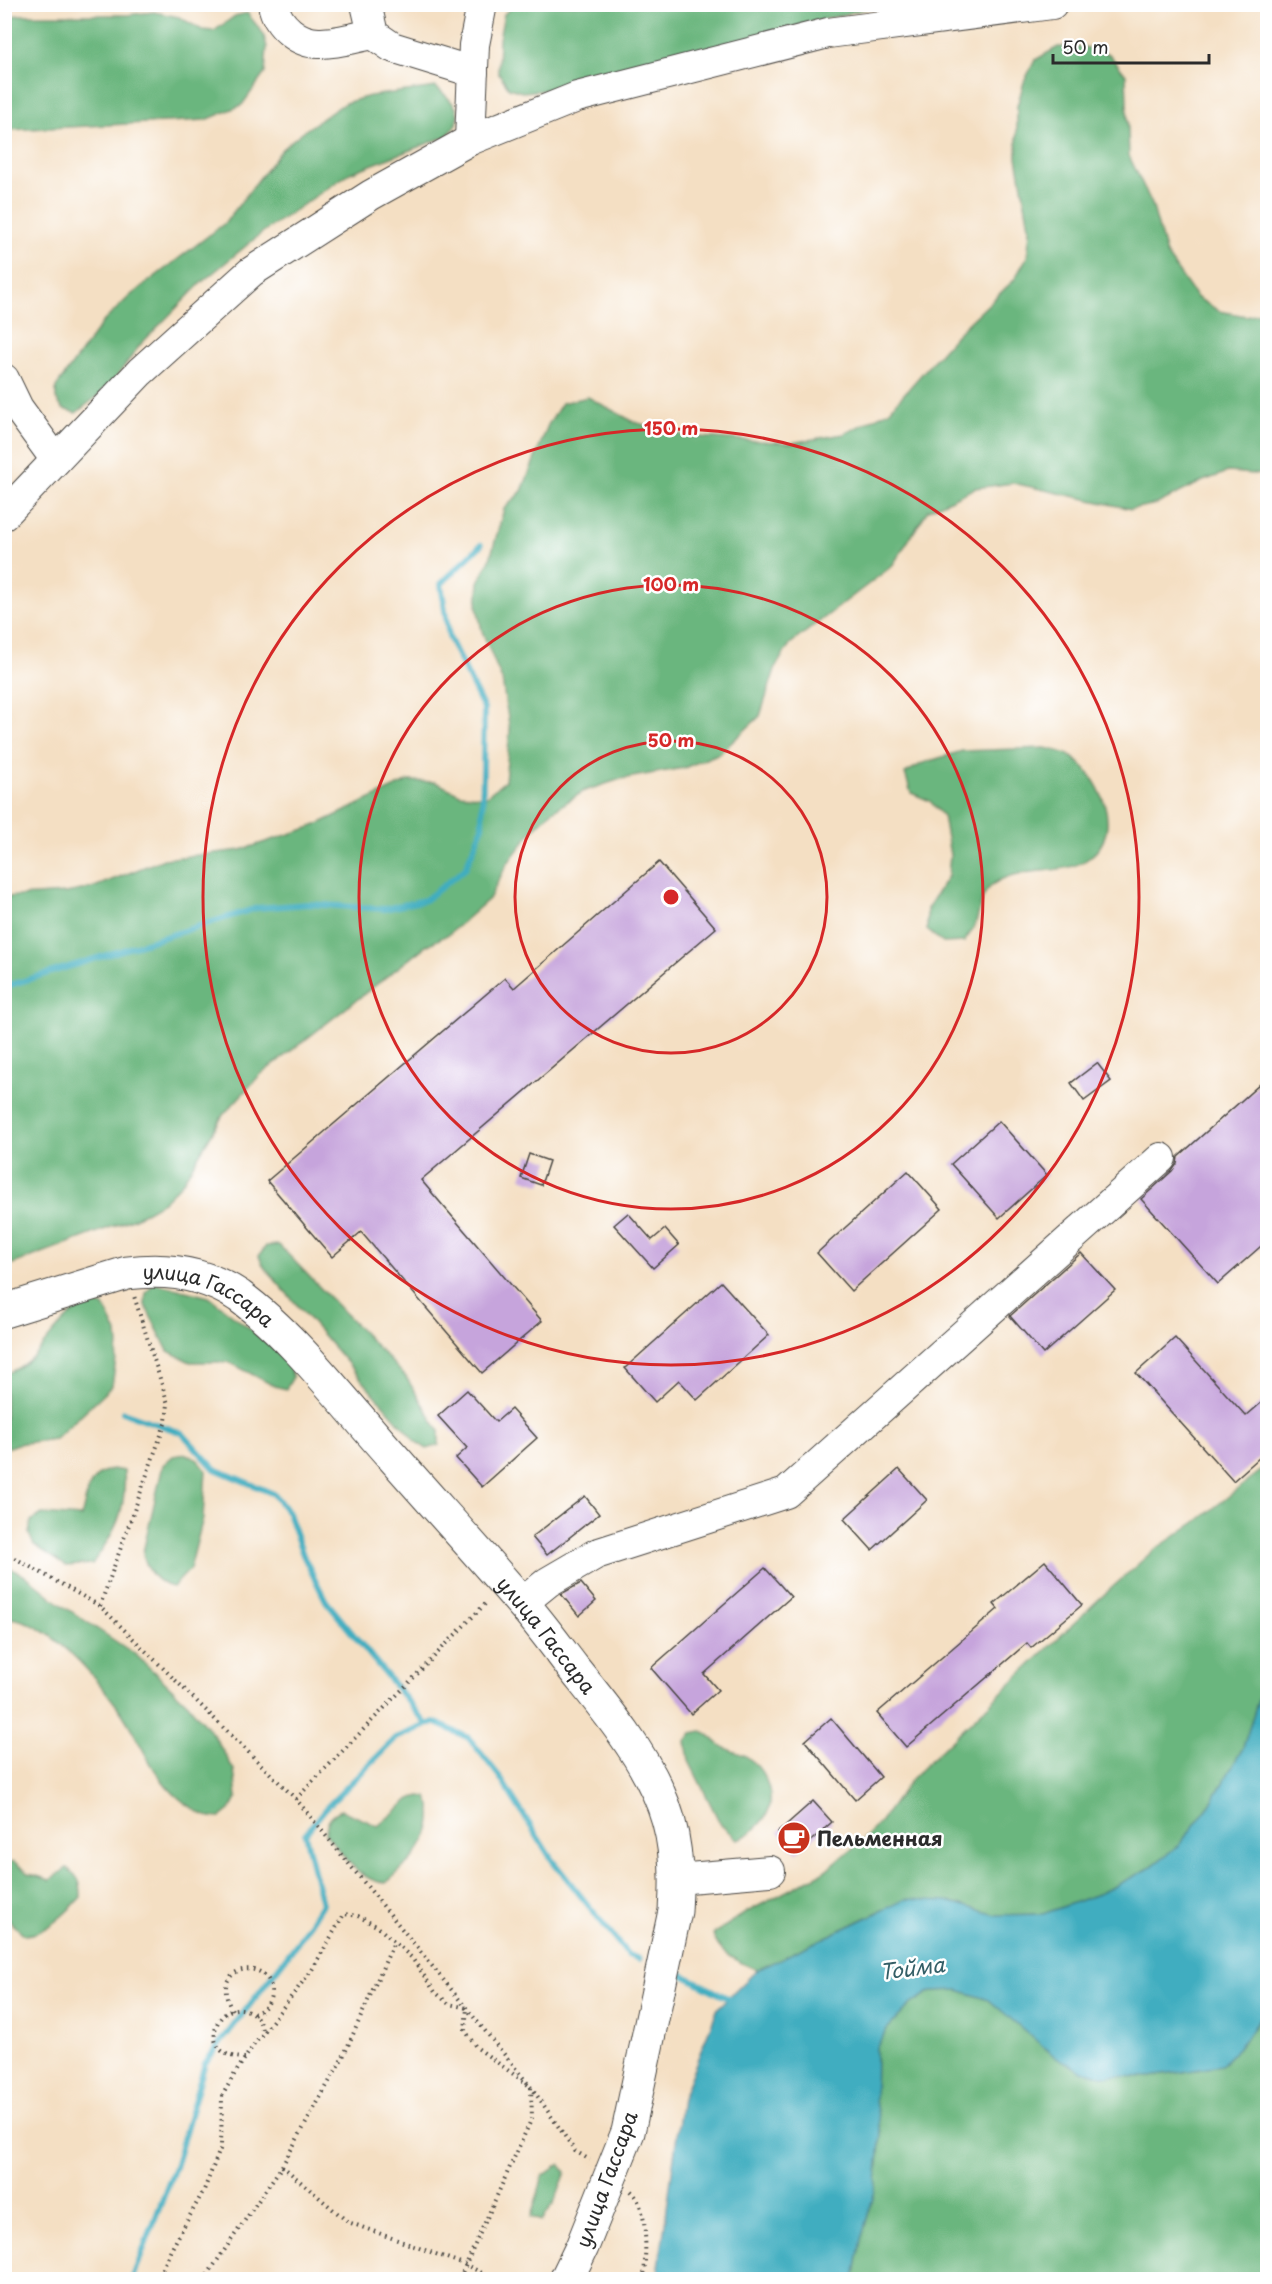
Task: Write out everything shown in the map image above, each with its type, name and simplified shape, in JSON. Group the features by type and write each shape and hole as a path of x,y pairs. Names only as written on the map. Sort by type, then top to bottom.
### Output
{"main road":[{"name":"улица Гассара","path":"4,1311 127,1273 166,1270 208,1280 238,1296 294,1346 514,1593 624,1732 644,1764 669,1820 675,1846 677,1879 675,1911 628,2133 605,2164 582,2247 566,2280"}],"street":[{"path":"273,4 275,17 280,23 303,40 320,44 373,34"},
{"path":"366,4 373,34 392,47 472,72"},
{"path":"470,140 474,45 482,4"},
{"path":"4,515 140,372 251,272 371,195 470,140 577,97 828,33 1052,4"},
{"path":"4,380 18,408 56,460"},
{"path":"514,1593 548,1582 596,1554 786,1493 1161,1158"},
{"path":"677,1879 771,1871"}],"path":[{"path":"100,1606 166,1421 168,1404 127,1273"},
{"path":"4,1552 100,1606 306,1810 531,2087 575,2151 594,2163 605,2164 639,2199 646,2237 644,2280"},
{"path":"296,1799 410,1682 514,1593"},
{"path":"158,2280 171,2250 204,2190 220,2146 222,2096 262,2034 312,1970 344,1914 358,1916 378,1927 412,1958 435,1992 449,2004 467,2008"},
{"path":"204,2280 282,2166 343,2056 394,1942"},
{"path":"232,2010 227,2001 226,1985 235,1973 250,1968 263,1974 271,1987 269,2001 265,2007 253,2014"},
{"path":"467,2008 465,2030 476,2048 531,2087"},
{"path":"245,2058 227,2055 216,2043 214,2035 219,2020 232,2010 243,2010 253,2014 262,2027 262,2034"},
{"path":"459,2280 532,2118 531,2087"},
{"path":"282,2166 348,2222 466,2265 496,2280"}],"green space":[{"path":"515,5 881,5 548,90 522,92 509,88 498,72 499,39 504,14"},
{"path":"154,12 179,17 202,30 214,31 235,16 247,13 263,33 267,47 265,73 242,105 206,120 9,130 5,128 5,17 127,15"},
{"path":"1058,47 1084,47 1109,54 1126,75 1129,156 1152,204 1166,254 1196,297 1219,311 1246,316 1267,311 1267,475 1228,472 1203,481 1157,504 1131,509 1013,483 975,488 928,510 892,566 790,644 776,666 760,716 720,753 684,768 621,779 584,791 551,812 532,831 507,864 489,899 449,934 426,946 260,1075 223,1115 182,1183 163,1202 135,1218 13,1264 5,1262 5,897 66,893 92,888 164,859 241,850 314,826 408,781 435,782 460,794 485,797 505,781 510,731 502,680 482,631 477,607 479,582 490,559 504,509 522,491 548,425 562,403 588,397 634,422 685,436 790,443 844,434 889,411 957,334 1014,280 1027,257 1030,232 1017,157 1017,106 1024,82 1035,60"},
{"path":"436,87 457,109 457,121 447,136 350,173 263,232 202,282 140,345 108,388 76,413 63,409 56,399 56,387 102,323 131,295 225,223 282,149 345,103 370,96"},
{"path":"1045,748 1067,754 1079,763 1090,774 1098,788 1107,818 1106,833 1100,847 1089,858 1067,868 1015,875 992,885 983,897 975,925 964,942 943,943 927,930 927,909 948,876 950,855 943,816 930,801 911,793 905,773 923,763 962,751"},
{"path":"279,1245 406,1377 439,1431 439,1445 427,1449 416,1442 264,1267 259,1256 266,1246"},
{"path":"154,1283 209,1297 272,1346 288,1365 293,1377 286,1389 274,1386 229,1362 190,1362 168,1351 145,1305 146,1293"},
{"path":"91,1302 104,1306 117,1333 118,1346 112,1386 55,1439 17,1444 5,1449 5,1374 29,1360 66,1319 77,1309"},
{"path":"186,1454 198,1460 206,1470 203,1518 190,1569 173,1587 156,1579 146,1564 143,1552 163,1465 173,1456"},
{"path":"1267,1466 1267,1671 1243,1748 1210,1805 1179,1845 1148,1869 1101,1893 1043,1914 995,1915 947,1901 882,1910 757,1970 730,1957 720,1948 713,1934 747,1912 823,1872 863,1840 881,1821 911,1779 1097,1601 1154,1550 1196,1522"},
{"path":"112,1469 124,1471 124,1499 113,1532 92,1564 66,1566 34,1545 29,1534 31,1521 42,1514 81,1517 89,1487 97,1476"},
{"path":"5,1565 29,1578 59,1603 136,1655 188,1704 214,1736 234,1770 237,1797 230,1810 220,1818 208,1816 198,1812 177,1797 157,1773 126,1719 95,1678 67,1650 36,1627 20,1620 5,1618"},
{"path":"702,1731 724,1747 750,1759 761,1772 769,1788 770,1805 767,1813 754,1830 741,1838 737,1839 721,1825 689,1761 686,1741 692,1733"},
{"path":"420,1796 427,1797 431,1810 428,1834 414,1856 386,1883 367,1878 359,1872 326,1834 329,1819 341,1810 378,1826 410,1799"},
{"path":"13,1861 30,1874 50,1880 67,1868 78,1880 81,1897 63,1915 41,1931 25,1935 10,1922 5,1913 5,1864"},
{"path":"958,1990 989,2000 1019,2024 1150,2077 1221,2066 1246,2038 1267,2007 1267,2279 854,2280 861,2239 875,2191 881,2133 875,2100 876,2047 887,2029 911,2004 931,1991"},
{"path":"560,2164 566,2172 554,2203 541,2221 531,2217 543,2176"}],"water":[{"name":"Тойма","path":"1267,1671 1267,2007 1246,2038 1221,2066 1150,2077 1106,2076 1081,2071 1053,2055 989,2000 958,1990 931,1991 911,2004 887,2029 876,2048 875,2100 881,2133 875,2191 861,2239 854,2279 660,2279 659,2267 682,2098 718,2008 757,1970 906,1899 947,1901 996,1915 1043,1914 1101,1893 1148,1869 1179,1845 1210,1805 1243,1748"}],"building":[{"path":"659,862 716,928 421,1180 542,1321 482,1373 361,1232 332,1257 267,1181 505,978 514,988"},
{"path":"1097,1063 1111,1081 1084,1101 1071,1083"},
{"path":"1268,1077 1268,1240 1218,1284 1141,1199 1172,1171 1177,1164 1178,1157"},
{"path":"999,1121 1047,1175 999,1218 951,1164"},
{"path":"529,1154 549,1161 541,1185 521,1178"},
{"path":"908,1171 942,1209 851,1291 817,1253"},
{"path":"628,1213 652,1240 665,1229 679,1245 653,1268 614,1225"},
{"path":"1081,1253 1115,1290 1043,1354 1010,1316"},
{"path":"721,1282 769,1335 697,1400 679,1380 655,1402 625,1368"},
{"path":"1175,1338 1246,1416 1268,1397 1268,1450 1233,1481 1136,1373"},
{"path":"467,1390 496,1422 511,1409 537,1438 482,1487 456,1458 467,1448 438,1416"},
{"path":"899,1469 927,1500 872,1550 844,1519"},
{"path":"585,1496 599,1514 547,1555 532,1537"},
{"path":"1045,1561 1082,1605 1031,1648 1027,1643 906,1747 877,1713 998,1609 994,1604"},
{"path":"765,1568 791,1597 704,1674 718,1690 691,1714 651,1668"},
{"path":"581,1583 596,1601 579,1616 561,1594"},
{"path":"831,1718 881,1777 855,1800 805,1741"},
{"path":"813,1801 832,1822 797,1853 778,1832"}],"waterway":[{"path":"4,987 257,908 308,904 385,909 425,900 465,869 482,828 484,709 449,637 441,584 481,545"},
{"path":"123,1412 182,1433 215,1469 274,1494 288,1513 303,1555 326,1601 427,1725"},
{"path":"132,2280 176,2164 205,2063 298,1942 322,1904 305,1834 325,1809 396,1738 434,1722 469,1738 499,1776 552,1860 628,1955 639,1959"},
{"path":"681,1974 735,2002"}],"place":[{"name":"Пельменная","path":"794,1838"}]}
